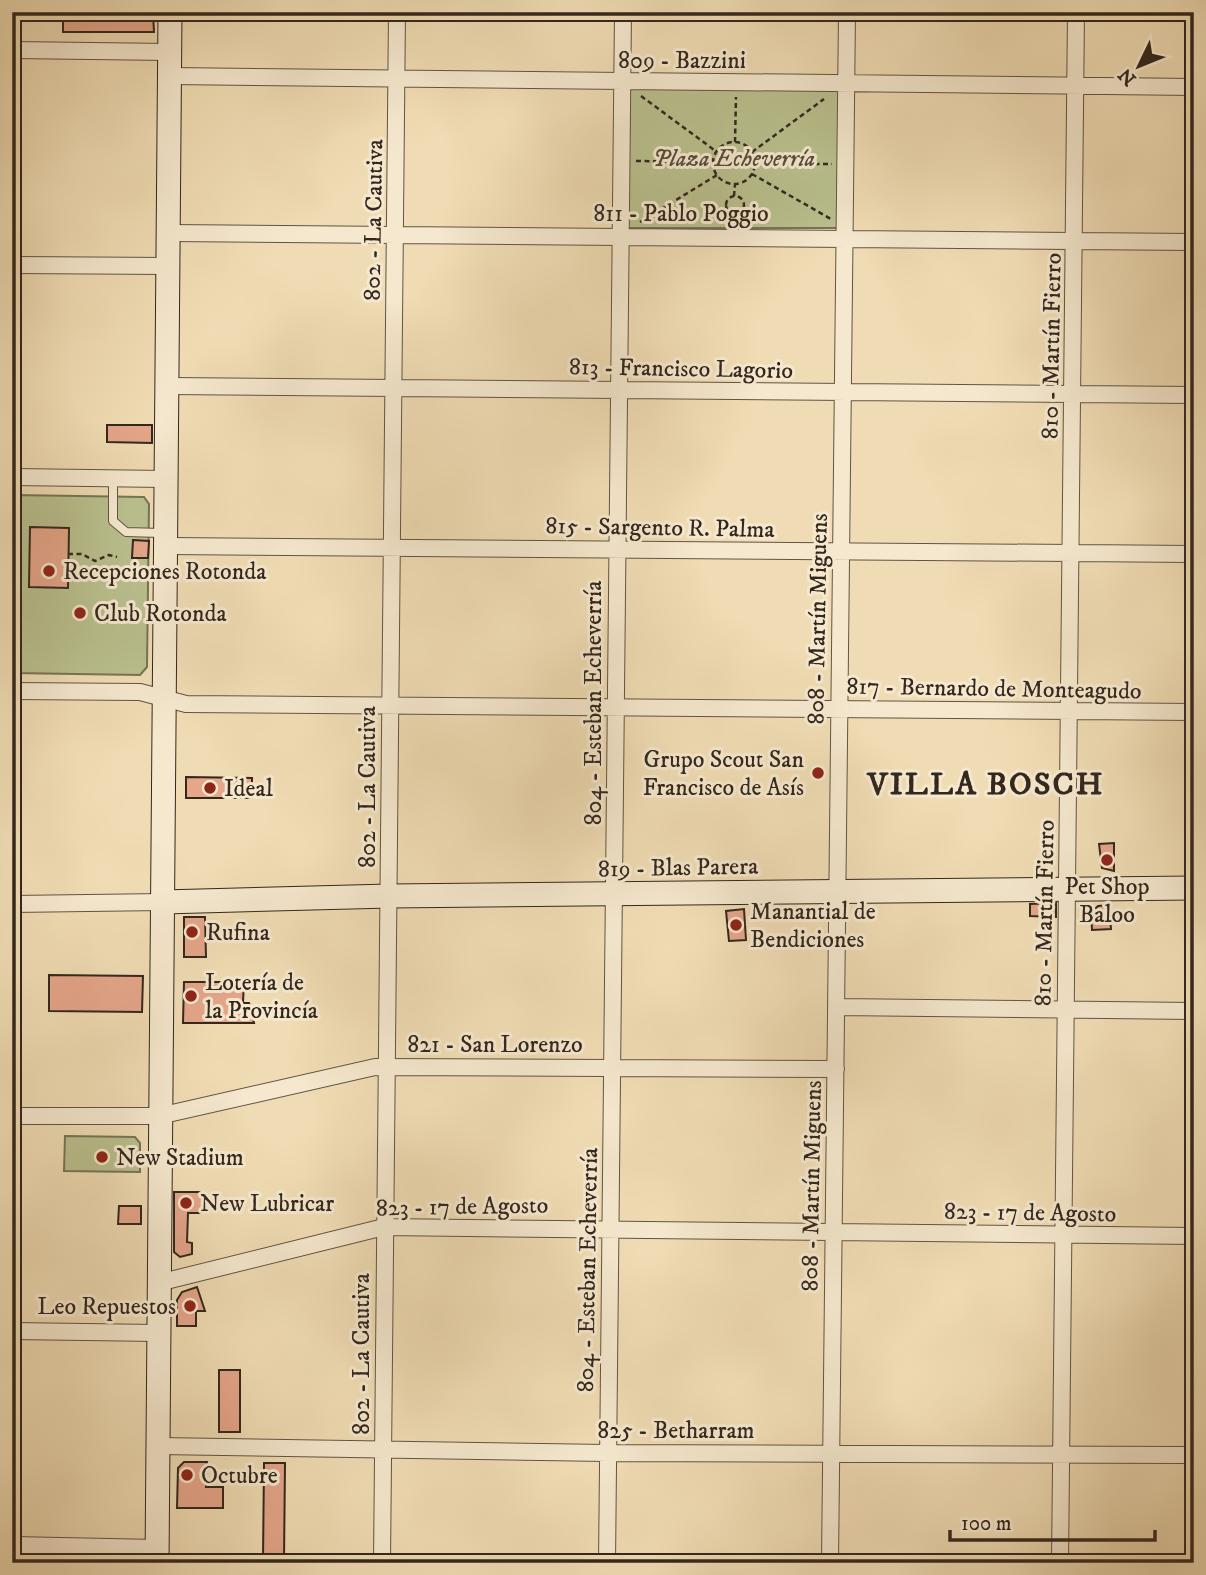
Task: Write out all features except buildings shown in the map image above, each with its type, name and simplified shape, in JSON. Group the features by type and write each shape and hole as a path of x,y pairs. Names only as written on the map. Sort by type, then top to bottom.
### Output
{"main road":[{"path":"157,1555 170,12"},
{"name":"819 - Blas Parera","path":"163,902 390,896 1194,888"}],"street":[{"name":"802 - La Cautiva","path":"382,1563 390,705 394,547 397,12"},
{"name":"804 - Esteban Echeverría","path":"607,1563 623,12"},
{"name":"808 - Martín Miguens","path":"830,1563 847,12"},
{"name":"810 - Martín Fierro","path":"1060,1563 1076,12"},
{"path":"12,50 170,52"},
{"name":"809 - Bazzini","path":"170,76 624,83 847,82 1194,87"},
{"name":"811 - Pablo Poggio","path":"169,233 396,234 620,229 846,232 1074,241 1194,242"},
{"path":"12,265 169,266"},
{"name":"813 - Francisco Lagorio","path":"168,386 1194,395"},
{"path":"12,477 166,480"},
{"name":"815 - Sargento R. Palma","path":"167,539 394,547 1194,554"},
{"name":"817 - Bernardo de Monteagudo","path":"12,691 140,692 186,704 1194,712"},
{"path":"12,904 163,902"},
{"path":"838,1007 1194,1011"},
{"name":"821 - San Lorenzo","path":"12,1116 159,1116 386,1067 836,1069"},
{"name":"823 - 17 de Agosto","path":"158,1283 384,1227 1194,1236"},
{"path":"12,1331 158,1333"},
{"name":"825 - Betharram","path":"158,1446 607,1453 1194,1455"},
{"path":"12,1545 157,1555"}],"lane":[{"path":"113,479 113,521 126,532 167,539"}],"path":[{"path":"752,152 847,82"},
{"path":"624,83 717,152"},
{"path":"735,142 737,84"},
{"path":"735,142 743,144 752,152 755,164 752,174 735,184 717,174 714,162 717,152 724,145 735,142"},
{"path":"621,160 714,162"},
{"path":"755,164 847,164"},
{"path":"620,229 636,224 717,174"},
{"path":"752,174 846,232"},
{"path":"734,196 743,204 742,210 735,214 729,212 726,204 734,196 735,184"},
{"path":"68,554 82,554 99,561 109,555 117,558"}],"green space":[{"name":"Plaza Echeverría","path":"628,89 840,89 840,228 628,228"},
{"name":"Club Rotonda","path":"12,495 144,497 149,504 147,667 140,675 12,673"},
{"name":"New Stadium","path":"65,1136 135,1137 140,1143 140,1172 64,1171"}],"place":[{"name":"Recepciones Rotonda","path":"49,571"},
{"name":"Club Rotonda","path":"80,613"},
{"name":"Grupo Scout San Francisco de Asís","path":"818,773"},
{"name":"Ideal","path":"210,788"},
{"name":"Pet Shop Baloo","path":"1107,860"},
{"name":"Manantial de Bendiciones","path":"736,925"},
{"name":"Rufina","path":"192,932"},
{"name":"Lotería de la Provincía","path":"191,996"},
{"name":"New Stadium","path":"102,1157"},
{"name":"New Lubricar","path":"186,1203"},
{"name":"Leo Repuestos","path":"190,1306"},
{"name":"Octubre","path":"187,1475"}],"district":[{"name":"VILLA BOSCH","path":"986,783"}]}
